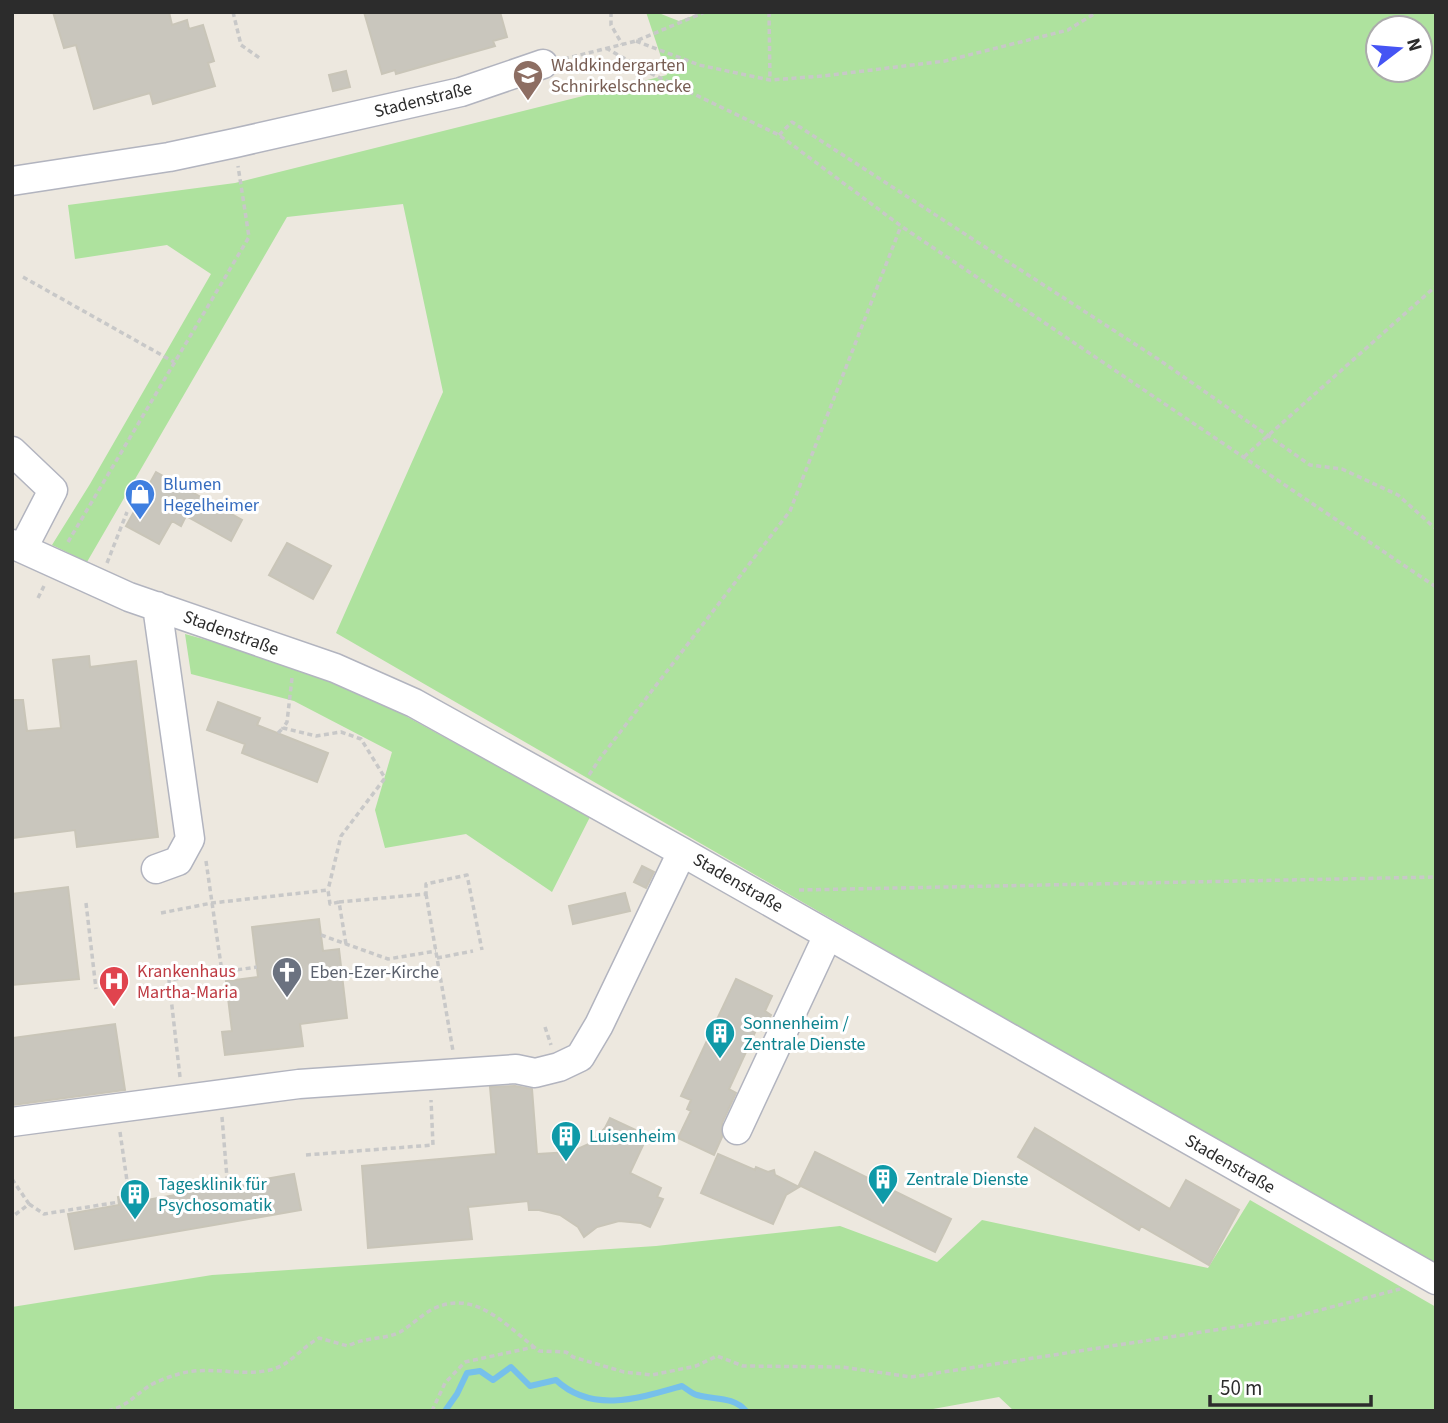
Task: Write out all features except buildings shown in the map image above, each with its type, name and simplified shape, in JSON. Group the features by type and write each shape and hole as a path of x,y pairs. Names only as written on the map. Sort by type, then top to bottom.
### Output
{"street":[{"name":"Stadenstraße","path":"12,181 169,157 234,144 461,92 543,64"},
{"path":"12,451 53,490 17,546"},
{"name":"Stadenstraße","path":"17,546 129,597 335,668 414,703 1434,1278"},
{"path":"156,869 178,860 190,839 158,606"},
{"path":"12,1122 299,1084 516,1069 535,1073 559,1067 580,1057 599,1026 682,852"},
{"path":"737,1130 828,935"}],"path":[{"path":"233,12 241,45 261,60"},
{"path":"611,12 611,25 622,44"},
{"path":"543,64 636,41 705,12"},
{"path":"769,12 769,80"},
{"path":"636,41 699,65 769,80 945,61 1068,30 1097,12"},
{"path":"606,48 650,73 779,135 901,226 1436,587"},
{"path":"779,135 792,122 1158,359 1310,465 1342,469 1398,495 1436,529"},
{"path":"55,565 249,237 234,144"},
{"path":"577,794 601,757 790,511 901,226"},
{"path":"23,277 174,363"},
{"path":"1244,457 1436,286"},
{"path":"117,539 127,512"},
{"path":"278,733 287,722 292,678 280,651"},
{"path":"283,727 316,736 341,732 361,740 385,778 341,835 328,890 330,904 426,894"},
{"path":"306,1156 433,1145 442,1074 453,1043 426,884 467,875 482,950"},
{"path":"793,890 1436,877"},
{"path":"161,913 212,903 328,890"},
{"path":"340,902 346,944"},
{"path":"86,903 96,989"},
{"path":"321,934 388,959 436,951"},
{"path":"437,958 473,951"},
{"path":"182,1099 169,980 222,972"},
{"path":"220,1094 227,1178"},
{"path":"116,1108 129,1195"},
{"path":"12,1179 29,1204 44,1214 119,1202"},
{"path":"12,1217 29,1204"},
{"path":"108,1411 126,1406 150,1385 181,1373 205,1369 270,1370 287,1362 319,1338 348,1346 358,1341 399,1332 438,1306 460,1302 484,1307 539,1351 566,1352 573,1357 624,1372 652,1376 696,1366 717,1356 743,1366 842,1367 911,1377 1286,1319 1434,1278"},
{"path":"432,1411 445,1383 465,1362 534,1347"}],"green space":[{"path":"646,12 656,12 679,21 703,12 1436,12 1436,1264 1431,1265 336,633 443,392 403,204 287,217 87,562 52,545 211,274 167,245 75,259 68,205 235,183 667,75"},
{"path":"185,634 329,674 590,817 552,892 466,834 385,848 375,810 392,752 294,701 191,674"},
{"path":"1250,1200 1436,1307 1436,1411 1014,1411 999,1397 922,1411 12,1411 12,1307 212,1275 656,1246 840,1226 937,1262 982,1220 1208,1268"}],"waterway":[{"path":"445,1411 467,1373 480,1371 493,1380 511,1367 530,1386 556,1380 570,1391 601,1400 633,1398 682,1386 703,1397 735,1403 746,1411"}],"place":[{"name":"Waldkindergarten Schnirkelschnecke","path":"528,102"},
{"name":"Blumen Hegelheimer","path":"140,521"},
{"name":"Eben-Ezer-Kirche","path":"287,999"},
{"name":"Krankenhaus Martha-Maria","path":"114,1008"},
{"name":"Sonnenheim / Zentrale Dienste","path":"720,1060"},
{"name":"Luisenheim","path":"566,1163"},
{"name":"Zentrale Dienste","path":"883,1206"},
{"name":"Tagesklinik für Psychosomatik","path":"135,1221"}]}
